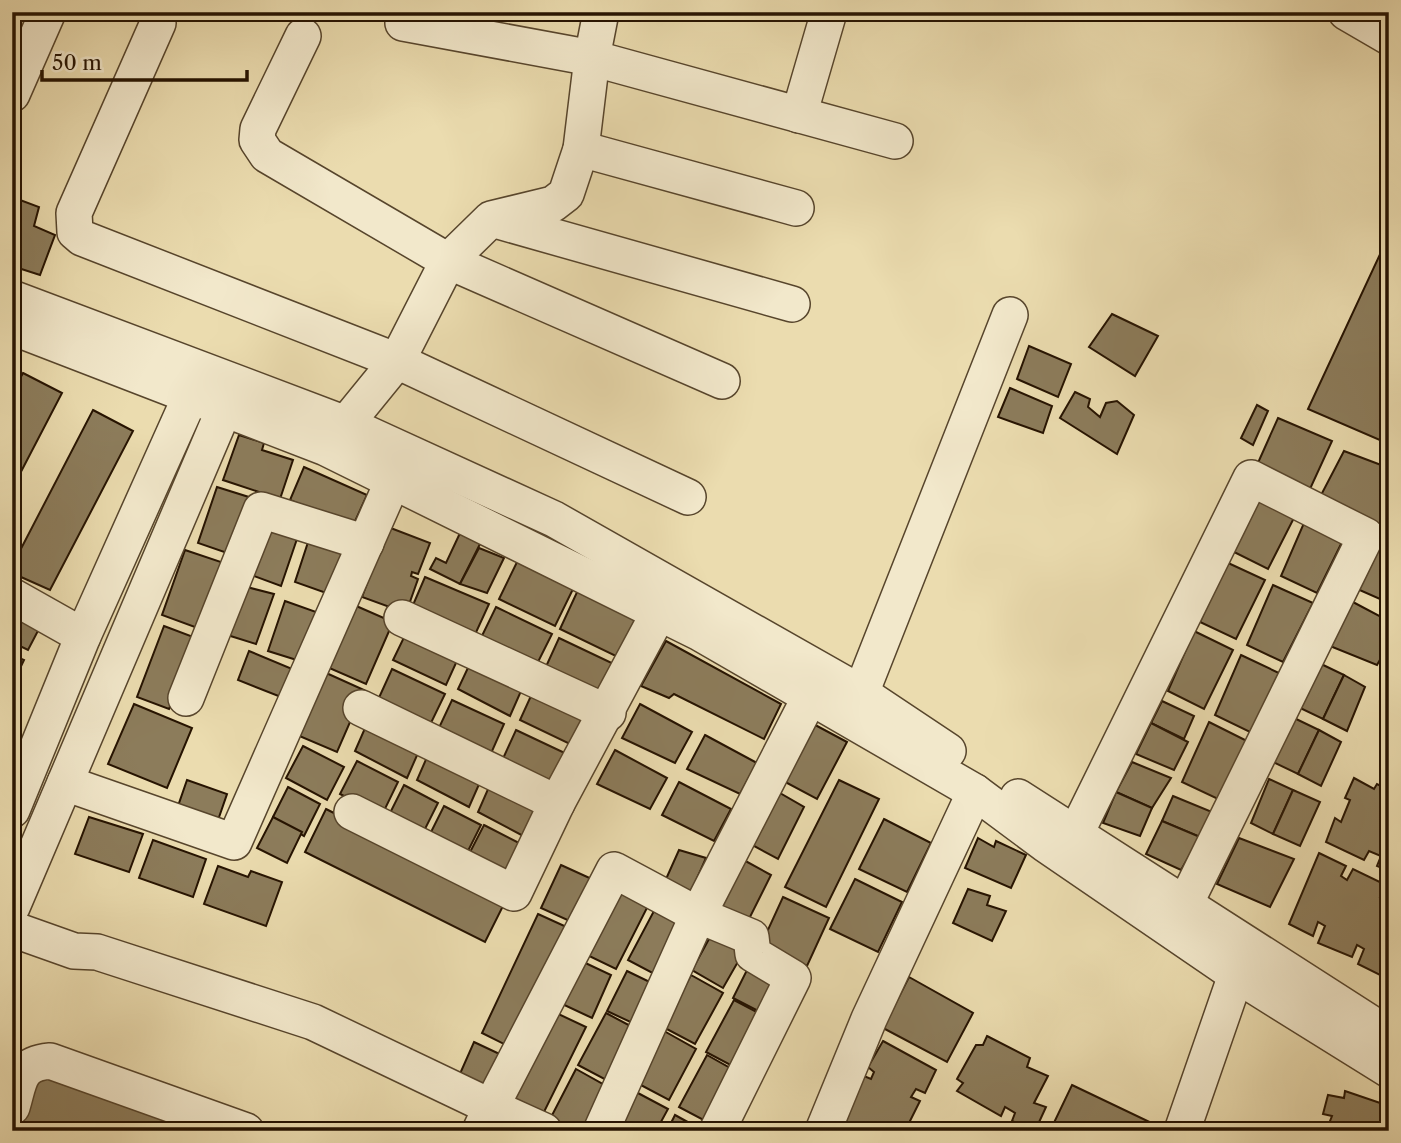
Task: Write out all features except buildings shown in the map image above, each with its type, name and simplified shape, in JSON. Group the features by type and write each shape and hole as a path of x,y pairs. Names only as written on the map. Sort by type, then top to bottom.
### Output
{"street":[{"path":"12,94 48,12"},
{"path":"336,436 397,361 448,261 491,219 554,204 566,194 581,149 592,58 601,12"},
{"path":"799,115 829,12"},
{"path":"1346,12 1389,37"},
{"path":"158,23 74,213 75,232 82,238 397,361 688,497"},
{"path":"403,23 592,58 895,141"},
{"path":"303,36 258,129 257,140 267,155 448,261 722,381"},
{"path":"581,149 796,208"},
{"path":"491,219 792,304"},
{"path":"861,693 1010,315"},
{"path":"14,323 197,382 336,436 861,693 1184,906 1241,960 1389,1070"},
{"path":"15,790 197,382"},
{"path":"12,907 230,395"},
{"path":"65,783 234,842 400,466"},
{"path":"1075,835 1251,478 1366,536 1184,906"},
{"path":"186,698 261,510 366,543"},
{"path":"12,596 83,636"},
{"path":"666,599 811,695 975,792 1045,844 1241,960 1389,1035"},
{"path":"352,812 514,893 557,803 608,713 666,599"},
{"path":"402,618 608,713"},
{"path":"601,1131 698,915 811,695"},
{"path":"361,708 557,803"},
{"path":"824,1131 869,1019 975,792"},
{"path":"486,1119 614,870 698,915 751,937 753,954 793,978 717,1131"},
{"path":"12,929 74,951 97,952 313,1022 486,1119 544,1131"},
{"path":"1182,1131 1241,960"},
{"path":"12,1107 27,1067 34,1062 50,1060 246,1131"}]}
